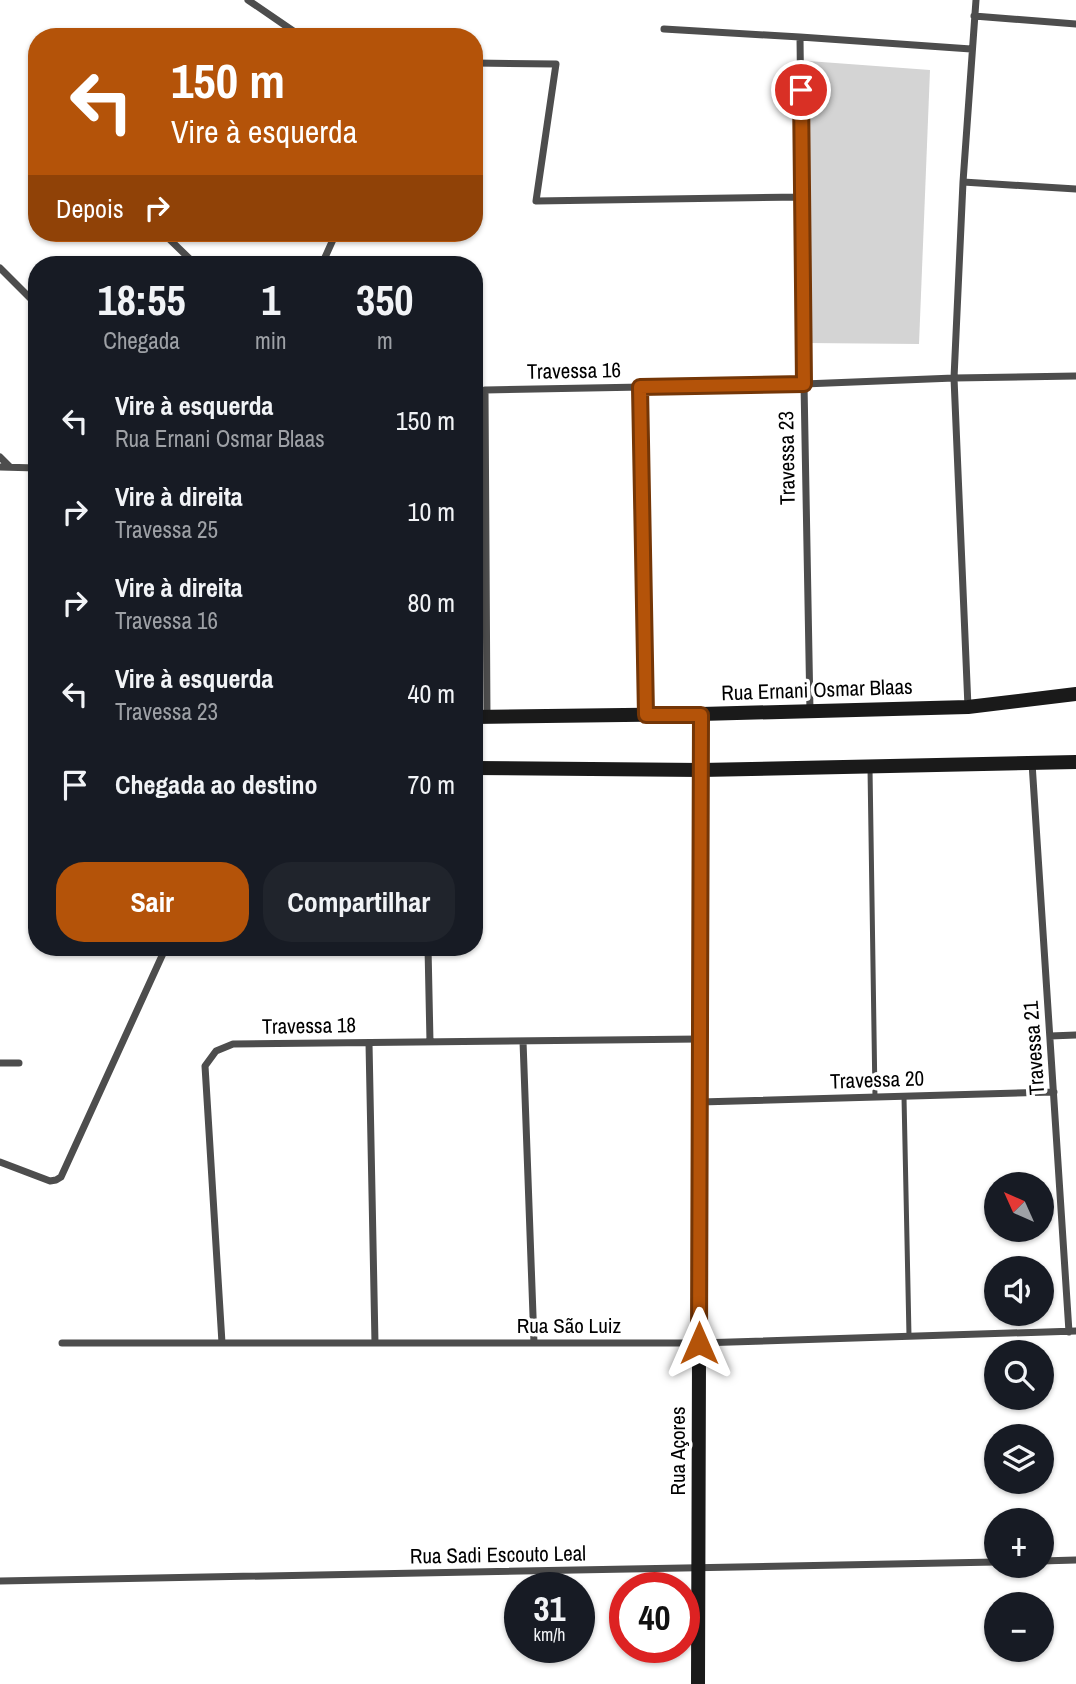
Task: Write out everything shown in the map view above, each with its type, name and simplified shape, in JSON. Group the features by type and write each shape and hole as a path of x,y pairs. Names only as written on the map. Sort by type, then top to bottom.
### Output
{"street":[{"path":"248,0 289,28"},
{"path":"968,707 954,378 962,183 976,0"},
{"path":"974,16 1076,24"},
{"path":"664,29 971,50"},
{"name":"Travessa 23","path":"800,37 810,711"},
{"path":"483,62 556,64 536,201 802,197"},
{"path":"962,183 1076,189"},
{"path":"172,242 187,256"},
{"path":"0,268 28,296"},
{"name":"Travessa 16","path":"483,554 485,390 1076,376"},
{"path":"640,387 646,715"},
{"path":"0,457 10,467"},
{"path":"0,467 28,468"},
{"name":"Rua Ernani Osmar Blaas","path":"483,717 701,715 968,707 1076,694"},
{"name":"Rua Açores","path":"698,1684 701,715"},
{"path":"483,768 701,771 1076,762"},
{"name":"Travessa 21","path":"1032,763 1073,1331"},
{"path":"0,1162 50,1181 61,1177 162,956"},
{"path":"428,956 430,1042"},
{"path":"1050,1036 1076,1035"},
{"name":"Travessa 18","path":"222,1343 205,1066 216,1051 233,1044 700,1039"},
{"path":"523,1041 534,1343"},
{"path":"369,1043 375,1343"},
{"path":"0,1063 19,1063"},
{"name":"Travessa 20","path":"700,1102 1054,1092"},
{"name":"Rua São Luiz","path":"62,1343 699,1343 1073,1331"},
{"path":"1054,1561 1076,1560"},
{"name":"Rua Sadi Escouto Leal","path":"0,1581 984,1562"}],"lane":[{"path":"870,766 875,1097"},
{"path":"904,1097 909,1336"}],"shaded area":[{"path":"808,61 930,70 919,344 807,343"}],"route":[{"path":"699,1343 701,715 646,715 640,387 804,384 801,90"}]}
